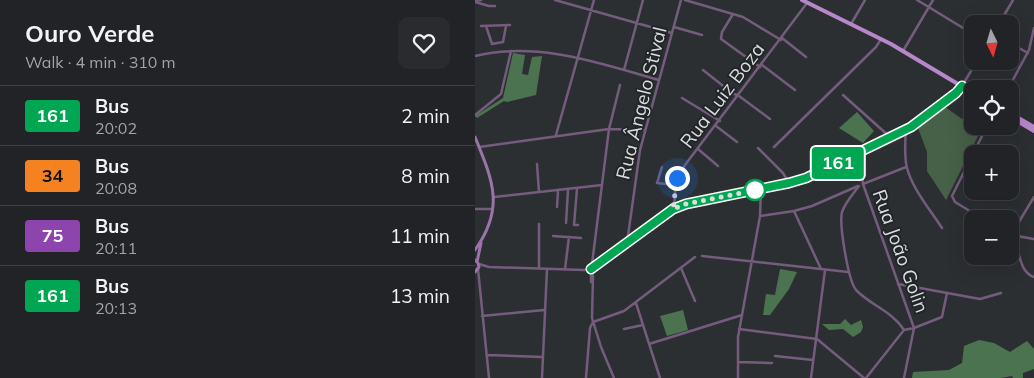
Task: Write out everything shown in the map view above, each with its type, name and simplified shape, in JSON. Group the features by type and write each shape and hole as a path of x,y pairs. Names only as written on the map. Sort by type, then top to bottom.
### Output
{"main road":[{"path":"801,0 881,39 962,86"},
{"path":"1019,119 1034,129"},
{"path":"1019,123 1027,128 1034,129"},
{"path":"475,137 493,188 494,197 494,209 487,229 475,250"},
{"path":"476,271 481,242"}],"street":[{"path":"475,2 481,0"},
{"path":"555,0 672,33"},
{"path":"556,135 594,0"},
{"path":"624,70 643,0"},
{"path":"683,0 749,20 806,56"},
{"name":"Rua Ângelo Stival","path":"627,243 638,160 672,33 683,0"},
{"path":"851,24 865,0"},
{"path":"917,0 964,28"},
{"path":"903,51 933,0"},
{"path":"1004,15 1013,0"},
{"path":"475,2 495,6"},
{"name":"Rua Luiz Boza","path":"673,209 679,173 807,4"},
{"path":"733,14 722,32 721,39 795,90"},
{"path":"481,26 511,25"},
{"path":"486,26 492,44 503,42 506,26"},
{"path":"674,27 702,35"},
{"path":"1013,80 1028,53 1034,28"},
{"path":"774,147 876,47 881,39"},
{"path":"497,43 498,52"},
{"path":"1019,48 1028,53"},
{"path":"475,56 498,52 536,50 578,57 659,80"},
{"path":"475,115 501,94 511,51"},
{"path":"703,70 770,119"},
{"path":"489,378 476,271 489,267 591,269 673,209 686,204 789,183 814,174 906,130 932,112 962,86 972,70"},
{"path":"592,264 609,129 621,85"},
{"path":"843,95 890,137"},
{"path":"682,98 720,121"},
{"path":"716,126 737,142"},
{"path":"479,147 609,129 645,130"},
{"path":"906,130 906,167 912,182 943,228"},
{"path":"758,148 783,173 789,183"},
{"path":"697,149 718,166"},
{"name":"Rua João Golin","path":"858,153 863,184 914,328"},
{"path":"537,164 539,192"},
{"path":"663,167 657,184 676,185"},
{"path":"759,216 794,212 816,205 906,167"},
{"path":"964,172 952,196 955,202 968,210"},
{"path":"494,197 602,185"},
{"path":"859,186 845,206 841,218 848,272 856,291 894,317 905,330"},
{"path":"577,189 574,224 578,225"},
{"path":"739,378 739,330 759,216 761,189"},
{"path":"567,223 569,190"},
{"path":"557,208 558,191"},
{"path":"1019,221 1034,197"},
{"path":"475,209 494,209"},
{"path":"794,212 821,269"},
{"path":"539,224 539,268"},
{"path":"553,236 581,238"},
{"path":"565,269 569,237"},
{"path":"1019,237 1034,240"},
{"path":"1019,252 1025,270 1029,276 1034,277"},
{"path":"702,256 848,272"},
{"path":"593,322 620,313 636,303 695,257"},
{"path":"477,262 489,267"},
{"path":"681,268 695,301"},
{"path":"542,378 547,269"},
{"path":"591,269 591,310 593,322 614,378"},
{"path":"811,378 825,270"},
{"path":"898,284 980,299 1001,293"},
{"path":"739,330 815,338 865,378 905,330 942,317 947,293"},
{"path":"636,303 660,378"},
{"path":"482,316 544,310"},
{"path":"649,344 742,315"},
{"path":"586,378 589,336 593,322"},
{"path":"624,329 643,325"},
{"path":"904,378 914,328"},
{"path":"589,336 597,336"},
{"path":"487,355 542,357"},
{"path":"775,356 813,360"},
{"path":"738,362 772,363"}],"green space":[{"path":"513,53 525,55 522,74 528,75 532,57 542,56 536,95 507,102 504,101 477,118 475,116 503,98"},
{"path":"945,107 962,119 964,117 964,135 978,135 974,145 964,145 964,164 946,200 927,171 927,152 918,128"},
{"path":"857,112 874,131 863,143 839,128"},
{"path":"780,269 797,272 789,289 770,315 763,315 766,294 775,295"},
{"path":"683,310 688,330 667,336 660,316"},
{"path":"845,319 851,325 861,320 863,327 861,332 853,337 843,329 829,330 822,324 840,324"},
{"path":"979,340 994,343 1010,352 1027,341 1034,349 1034,369 1023,373 1023,378 1013,378 1012,376 1001,378 912,378 913,372 949,370 962,363 964,346"}],"bus line":[{"name":"161","path":"591,269 666,213 681,205 800,180 911,127 956,93 962,86"}],"route":[{"path":"677,178 673,209 681,205 761,189 755,190"}]}
